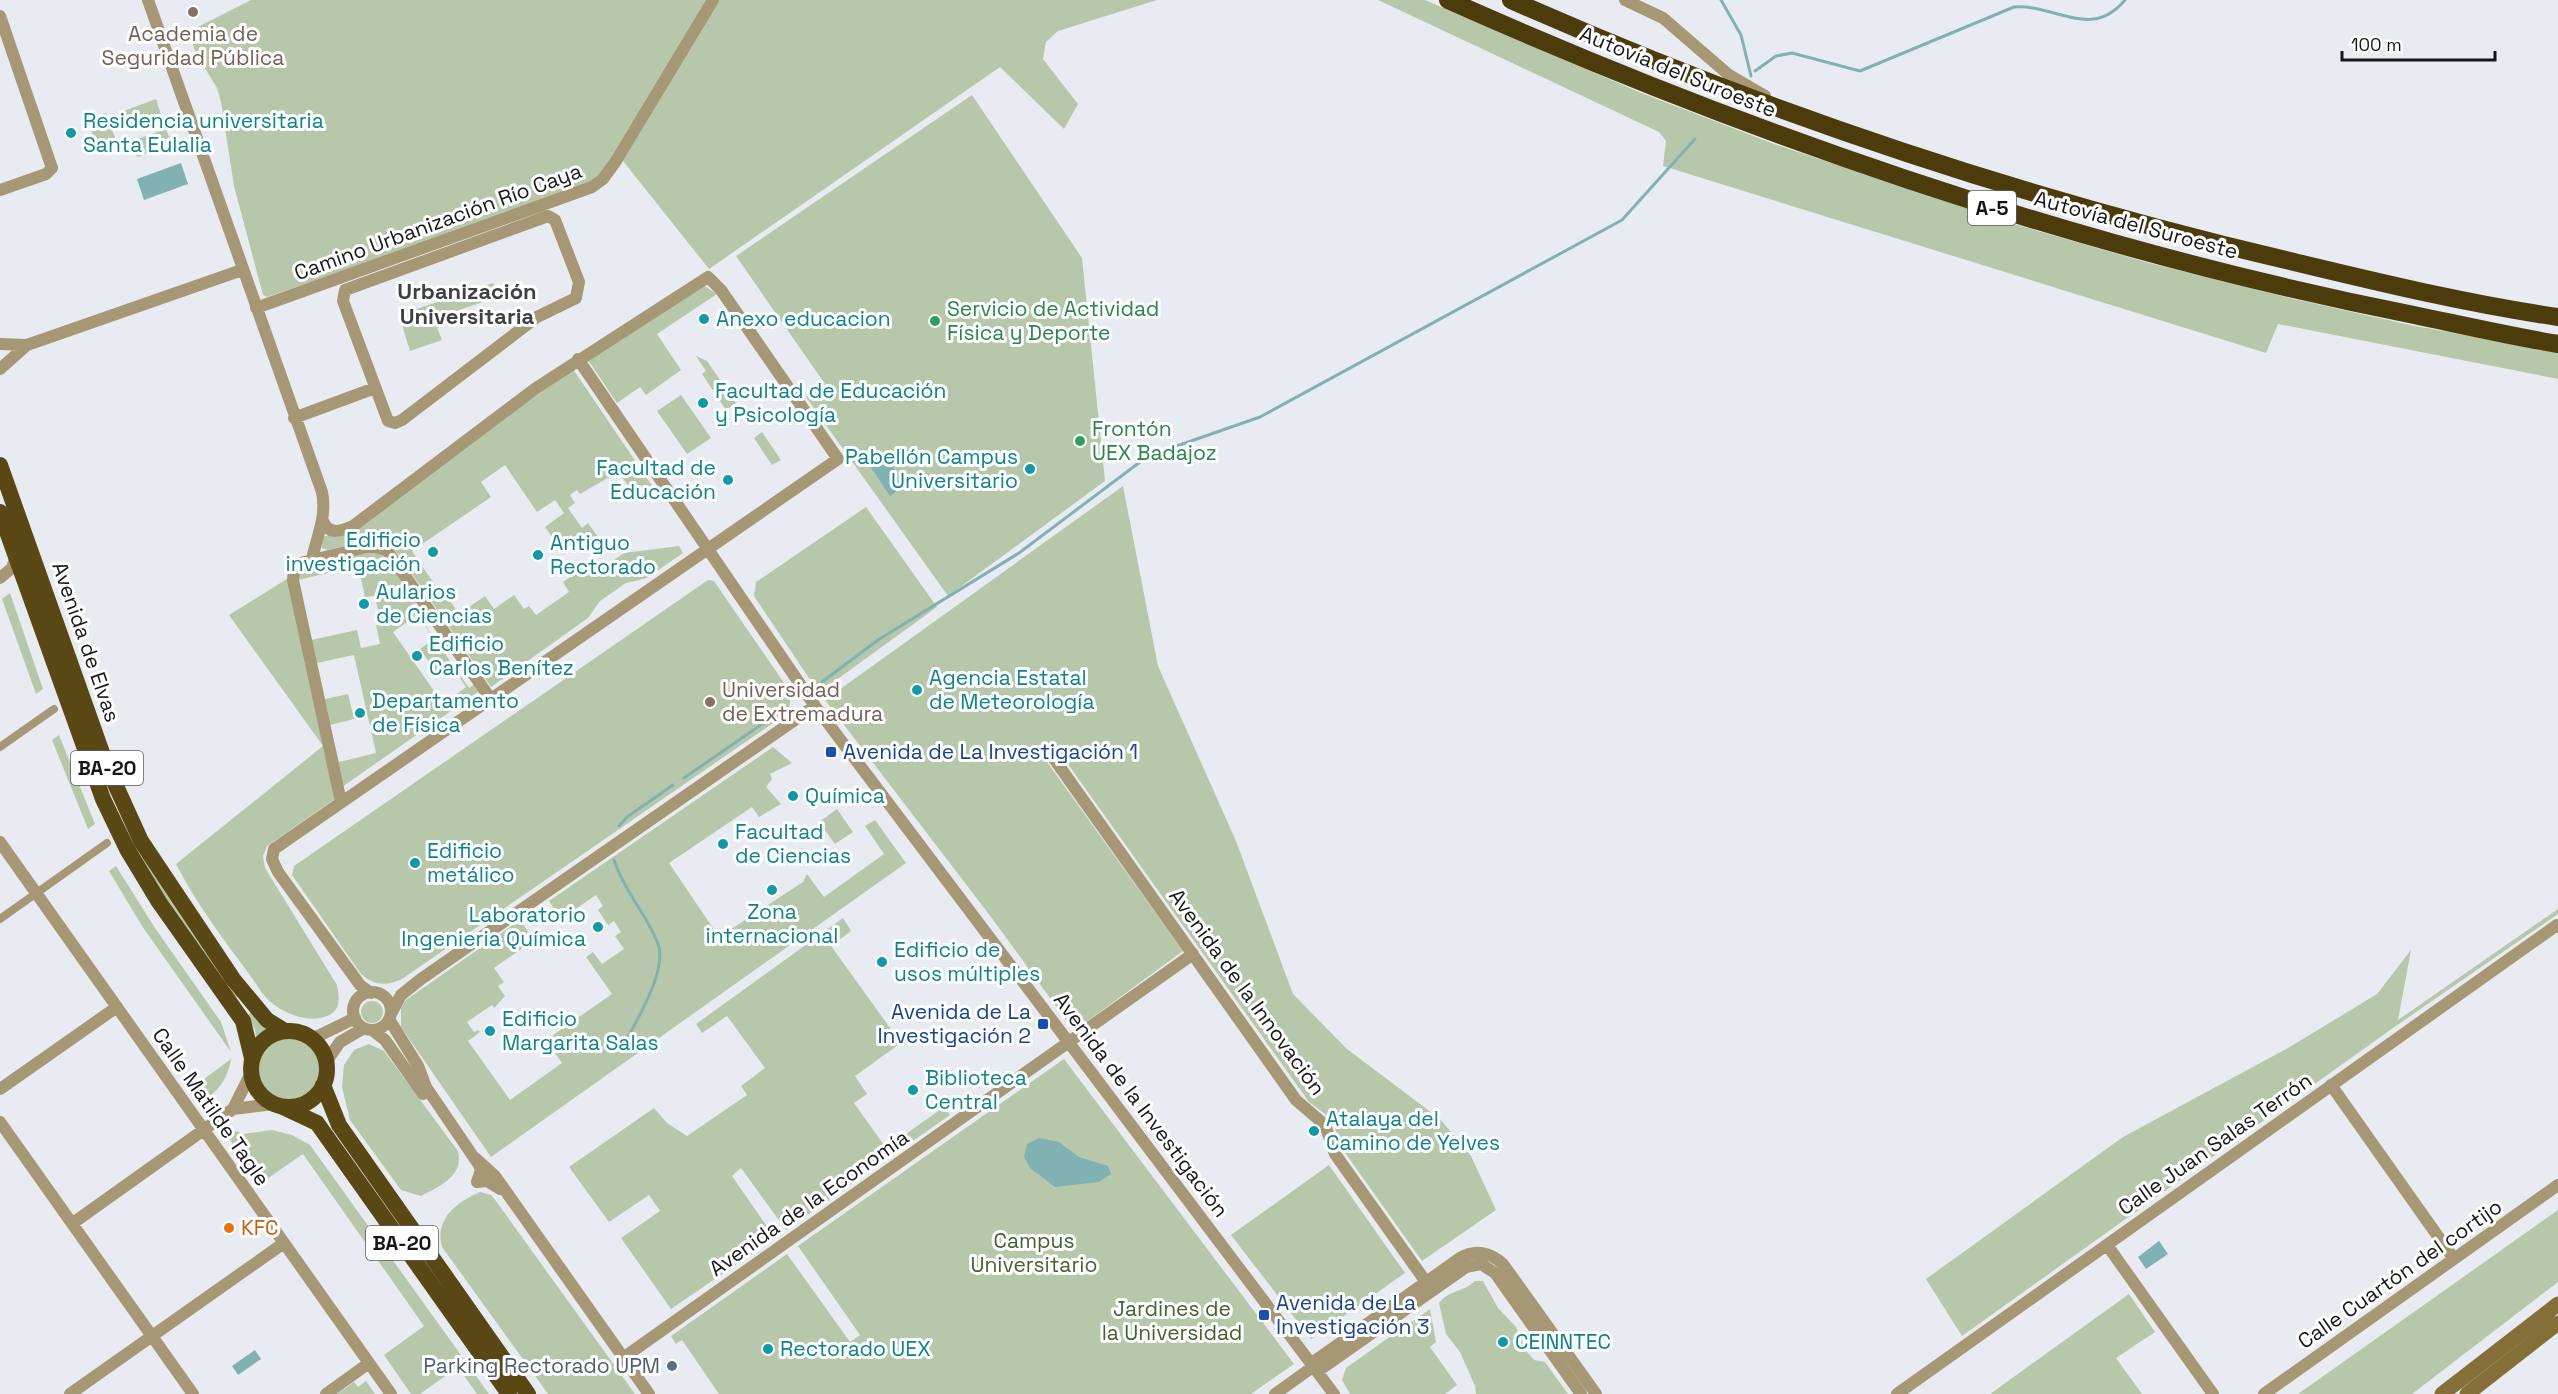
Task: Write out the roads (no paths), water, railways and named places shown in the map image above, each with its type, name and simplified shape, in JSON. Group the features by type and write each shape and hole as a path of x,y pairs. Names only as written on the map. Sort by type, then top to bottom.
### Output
{"highway":[{"name":"Autovía del Suroeste","path":"1448,0 1647,85 1803,145 2064,230 2337,300 2558,344"},
{"name":"Autovía del Suroeste","path":"1510,0 1651,59 1794,113 1977,176 2169,232 2346,275 2558,317"},
{"name":"Avenida de Elvas","path":"0,465 106,764 141,841 233,979 267,1020 285,1031"},
{"name":"Avenida de Elvas","path":"0,512 103,799 127,849 154,894 243,1021 251,1066"},
{"name":"BA-20","path":"285,1031 300,1033 312,1039"},
{"path":"251,1066 264,1040 285,1031"},
{"path":"312,1039 319,1046 326,1062"},
{"name":"BA-20","path":"326,1062 323,1085 339,1125 528,1394"},
{"name":"BA-20","path":"251,1066 257,1091 278,1105 317,1123 509,1394"},
{"path":"278,1105 307,1103 323,1085"}],"main road":[{"path":"2442,1394 2558,1304"},
{"path":"2467,1394 2558,1323"}],"street":[{"path":"147,0 322,492 323,521 318,529 312,559"},
{"name":"Camino Urbanización Río Caya","path":"256,308 587,191 603,179 616,160 712,0"},
{"path":"1625,0 1663,18 1729,75 1794,113"},
{"path":"0,190 46,174 51,165 1,21"},
{"path":"548,216 555,219 579,282 579,292 574,300 537,317 397,422 386,419 375,388 343,302 345,290 548,216"},
{"path":"0,344 27,345 242,270"},
{"path":"323,521 331,531 339,531 352,525 578,359 708,277 721,290 838,459 276,847 272,855 274,867 360,985 389,1003 390,1016 418,1066 426,1087 476,1158 495,1176 649,1394"},
{"path":"0,369 27,345"},
{"name":"Avenida de la Investigación","path":"578,359 815,706 1334,1394"},
{"path":"294,417 375,388"},
{"path":"341,802 293,580 296,566 312,559 370,546 387,550 490,698"},
{"path":"3,576 12,568 16,556"},
{"path":"326,1062 340,1042 368,1029 384,1026 401,995 421,978 815,706"},
{"path":"0,747 54,709"},
{"name":"Avenida de la Innovación","path":"1052,756 1296,1100 1325,1125 1335,1154 1426,1282"},
{"name":"Calle Matilde Tagle","path":"0,842 391,1394"},
{"path":"0,919 107,843"},
{"name":"Calle Juan Salas Terrón","path":"1897,1394 2557,926"},
{"name":"Avenida de la Economía","path":"623,1358 1193,954"},
{"path":"421,978 376,994 362,996 355,1003 355,1018 385,1040 482,1179 508,1196"},
{"path":"0,1089 117,1007"},
{"path":"312,1039 355,1018"},
{"path":"233,1109 251,1066"},
{"path":"2331,1085 2454,1259"},
{"path":"73,1223 233,1109 278,1105"},
{"path":"0,1122 193,1394"},
{"path":"476,1158 482,1179"},
{"name":"Calle Cuartón del cortijo","path":"2264,1394 2558,1185"},
{"path":"70,1394 284,1243"},
{"path":"2107,1245 2212,1394"},
{"path":"1315,1367 1426,1282 1468,1254 1478,1252 1494,1257 1507,1269 1596,1394"},
{"path":"1275,1394 1466,1267 1477,1264 1487,1266 1495,1273 1581,1394"},
{"path":"326,1394 369,1363"}],"water":[{"path":"181,163 188,184 144,200 137,179"},
{"path":"883,453 905,485 890,496 868,463"},
{"path":"1039,1138 1059,1142 1079,1157 1108,1166 1111,1174 1099,1182 1055,1187 1030,1168 1024,1157 1027,1144"},
{"path":"2159,1241 2168,1254 2146,1269 2138,1257"},
{"path":"255,1350 261,1359 238,1375 232,1366"}],"waterway":[{"path":"1721,0 1741,35 1751,76"},
{"path":"1755,71 1776,56 1792,53 1860,71 2014,7 2044,10 2072,18 2086,19 2099,18 2112,12 2125,0"},
{"path":"822,682 878,640 1019,553 1148,456 1260,417 1622,220 1695,139"},
{"path":"684,778 781,711"},
{"path":"619,826 627,817 673,785"},
{"path":"614,860 622,880 655,937 660,958 649,996 625,1043"}],"place":[{"name":"Academia de Seguridad Pública","path":"193,12"},
{"name":"Residencia universitaria Santa Eulalia","path":"71,133"},
{"name":"Anexo educacion","path":"704,319"},
{"name":"Servicio de Actividad Física y Deporte","path":"935,321"},
{"name":"Facultad de Educación y Psicología","path":"703,403"},
{"name":"Frontón UEX Badajoz","path":"1080,441"},
{"name":"Pabellón Campus Universitario","path":"1030,469"},
{"name":"Facultad de Educación","path":"728,480"},
{"name":"Edificio investigación","path":"433,552"},
{"name":"Antiguo Rectorado","path":"538,555"},
{"name":"Aularios de Ciencias","path":"364,604"},
{"name":"Edificio Carlos Benítez","path":"417,656"},
{"name":"Agencia Estatal de Meteorología","path":"917,690"},
{"name":"Universidad de Extremadura","path":"710,702"},
{"name":"Departamento de Física","path":"360,713"},
{"name":"Avenida de La Investigación 1","path":"831,752"},
{"name":"Química","path":"793,796"},
{"name":"Facultad de Ciencias","path":"723,844"},
{"name":"Edificio metálico","path":"415,863"},
{"name":"Zona internacional","path":"772,890"},
{"name":"Laboratorio Ingenieria Química","path":"598,927"},
{"name":"Edificio de usos múltiples","path":"882,962"},
{"name":"Avenida de La Investigación 2","path":"1043,1024"},
{"name":"Edificio Margarita Salas","path":"490,1031"},
{"name":"Biblioteca Central","path":"913,1090"},
{"name":"Atalaya del Camino de Yelves","path":"1314,1131"},
{"name":"KFC","path":"229,1228"},
{"name":"Avenida de La Investigación 3","path":"1264,1315"},
{"name":"CEINNTEC","path":"1503,1342"},
{"name":"Rectorado UEX","path":"768,1349"},
{"name":"Parking Rectorado UPM","path":"672,1366"}],"district":[{"name":"Urbanización Universitaria","path":"467,304"}],"park label":[{"name":"Campus Universitario","path":"1034,1253"},
{"name":"Jardines de la Universidad","path":"1172,1321"}]}
